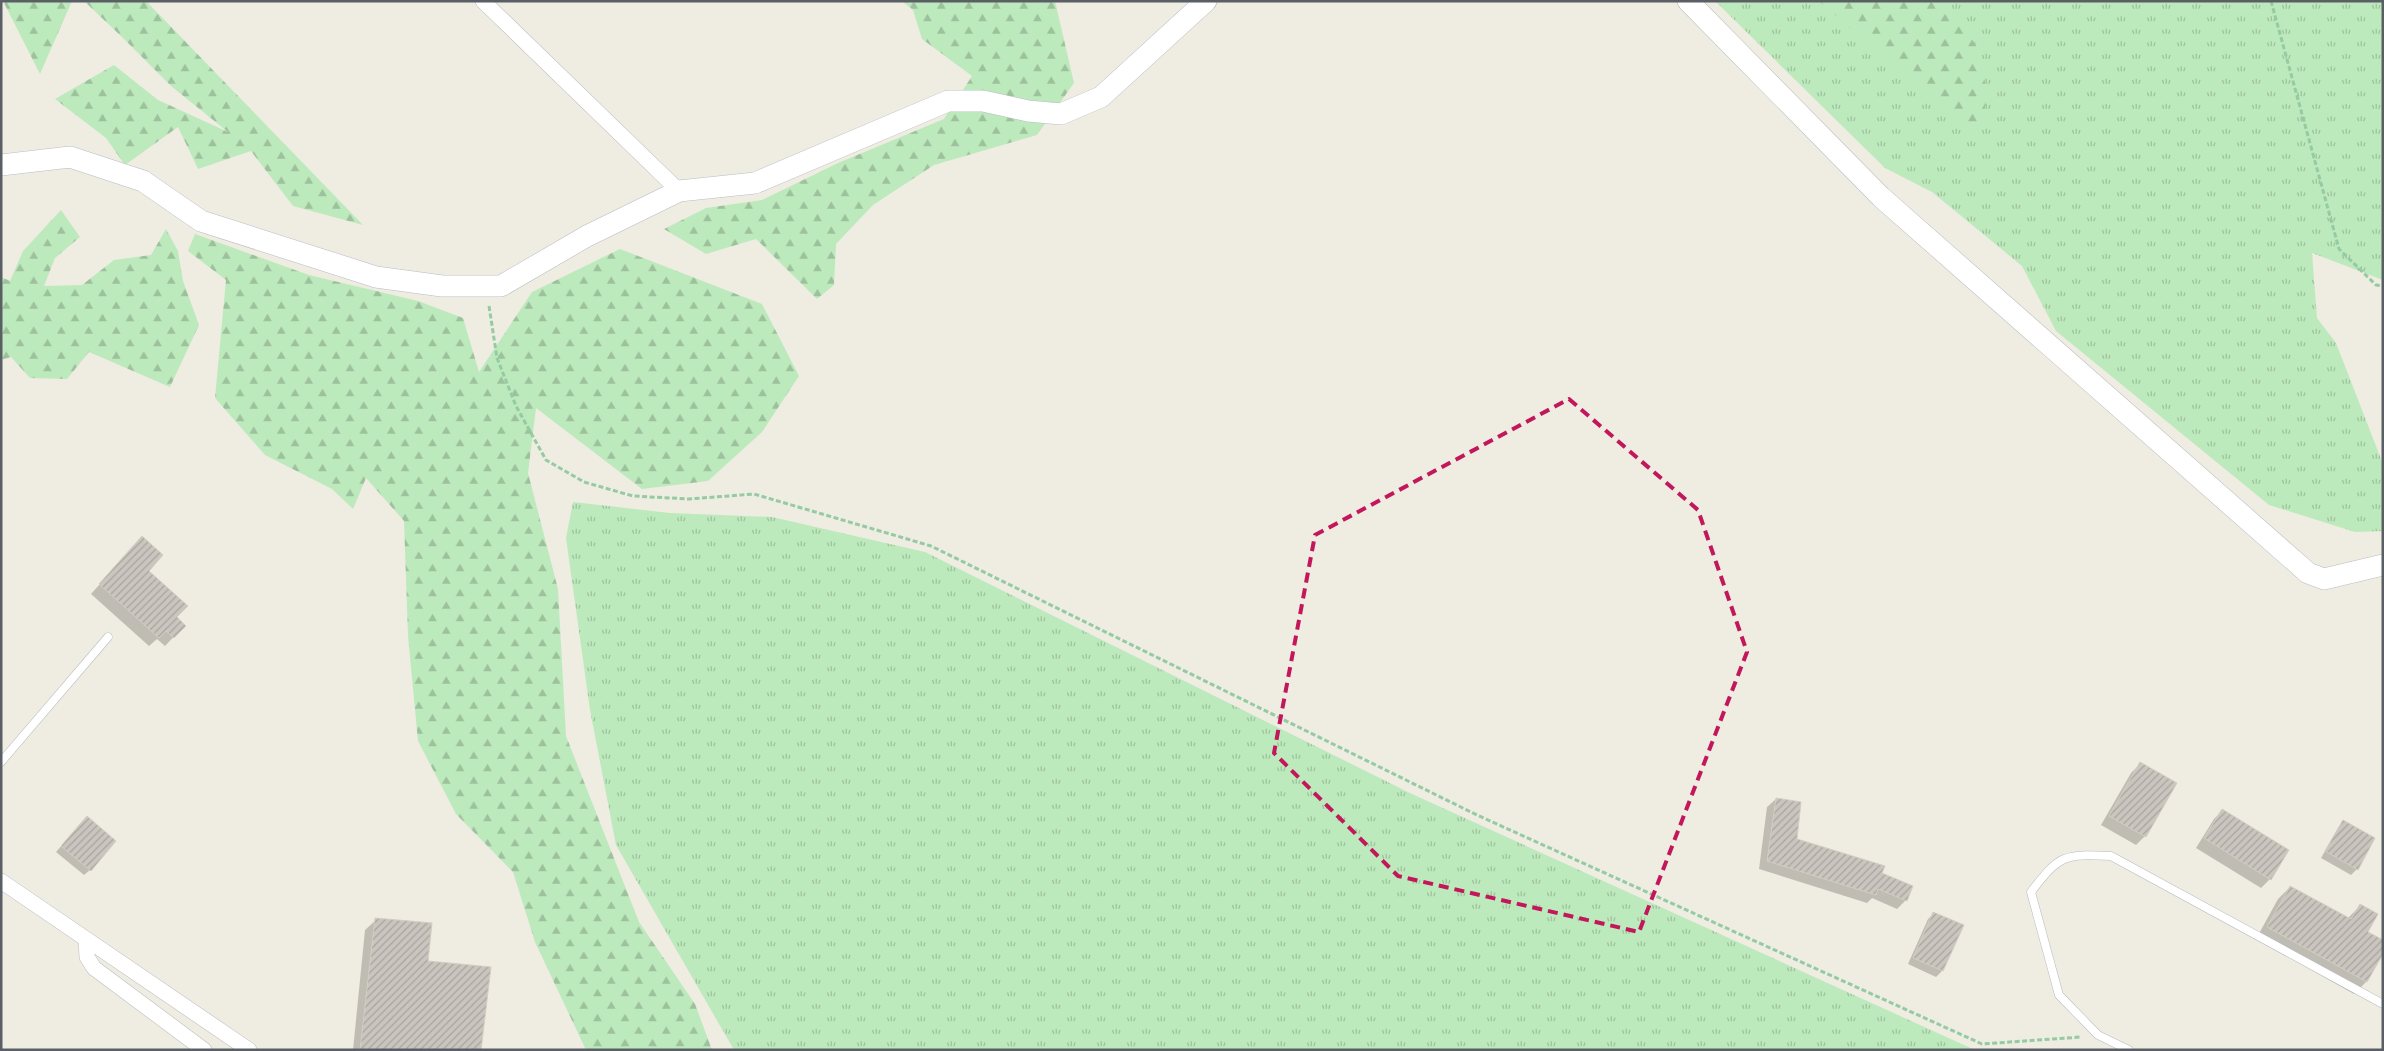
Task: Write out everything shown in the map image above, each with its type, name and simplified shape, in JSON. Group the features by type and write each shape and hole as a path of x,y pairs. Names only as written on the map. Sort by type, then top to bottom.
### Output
{"street":[{"path":"483,1 679,191"},
{"path":"1,165 70,157 143,182 201,221 376,277 442,286 501,286 587,236 679,191 755,183 948,101 983,101 1028,112 1061,114 1101,97 1206,1"},
{"path":"1688,1 1881,197 2308,573 2324,579 2383,565"},
{"path":"1,881 249,1050"},
{"path":"86,938 87,957 94,968 204,1050"}],"lane":[{"path":"1,762 108,637"},
{"path":"2129,1050 2098,1035 2059,995 2031,892 2052,865 2076,855 2111,856 2383,1004"}],"path":[{"path":"2271,1 2339,248 2376,285 2383,286"},
{"path":"486,286 497,358 516,406 546,460 584,482 633,496 689,499 754,494 931,546 1477,815 1982,1044 2098,1035"}],"highlighted area":[{"path":"1569,399 1698,510 1747,652 1639,932 1398,876 1274,753 1315,535"}],"green space":[{"path":"3,1 72,1 40,74"},
{"path":"84,1 146,1 363,225 293,206 251,151 198,169 178,127 125,165 106,138 55,99 114,65 158,100 228,132 171,86"},
{"path":"902,1 1055,1 1074,83 1037,135 934,165 873,205 836,244 834,285 817,299 756,239 706,254 664,229 706,208 762,200 838,163 944,119 972,76 922,39 913,10"},
{"path":"1715,1 2383,1 2383,280 2312,253 2317,318 2336,343 2383,464 2383,531 2355,532 2269,505 2056,331 2022,266 1932,192 1885,168"},
{"path":"1819,1 1941,1 1951,10 1978,48 1987,92 1983,122 1963,126"},
{"path":"61,210 80,237 55,258 44,286 82,285 114,260 151,255 166,229 178,251 183,281 199,325 170,387 89,352 67,379 30,378 11,357 1,360 1,277 10,281 23,251"},
{"path":"195,234 309,275 418,301 463,318 479,372 532,292 620,249 762,304 799,376 762,432 708,481 642,489 536,408 528,473 558,589 566,736 639,922 695,1004 712,1050 586,1050 535,942 513,872 456,814 418,741 408,636 404,521 366,478 353,509 332,489 265,455 215,398 226,280 188,251"},
{"path":"573,502 670,513 772,517 925,552 1412,794 1975,1050 734,1050 616,845 590,710 566,538"}],"building":[{"path":"142,536 163,555 149,571 188,606 177,617 186,626 174,638 166,631 159,638 99,584"},
{"path":"2140,762 2177,783 2146,837 2109,816"},
{"path":"1776,798 1801,802 1797,839 1885,866 1882,873 1913,886 1907,901 1878,889 1876,895 1767,861"},
{"path":"2222,809 2289,850 2271,880 2204,838"},
{"path":"87,816 116,841 91,871 61,846"},
{"path":"2343,820 2375,838 2358,870 2325,851"},
{"path":"2290,886 2351,919 2360,904 2378,914 2368,932 2383,940 2383,954 2367,982 2267,927"},
{"path":"1933,912 1964,925 1943,971 1913,958"},
{"path":"375,918 432,923 428,961 491,967 481,1050 360,1050"}]}
